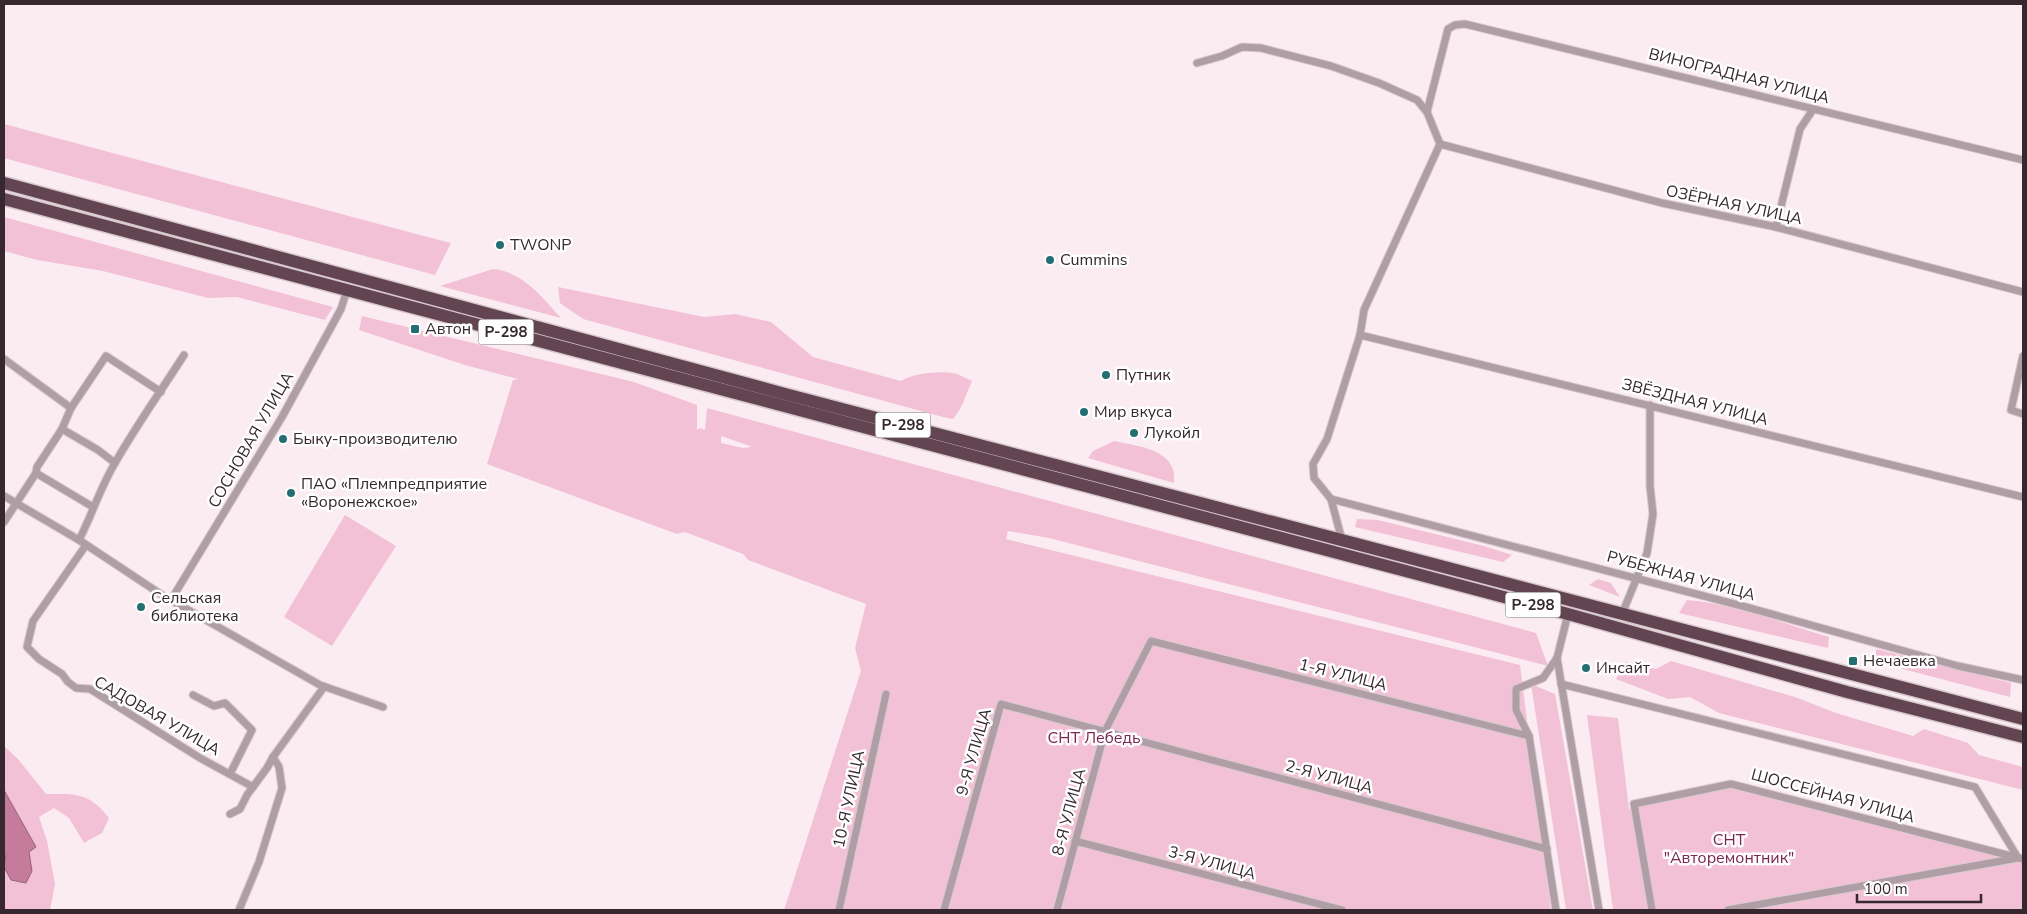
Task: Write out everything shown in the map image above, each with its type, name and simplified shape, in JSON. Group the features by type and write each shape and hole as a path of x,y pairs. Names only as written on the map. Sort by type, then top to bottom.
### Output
{"highway":[{"name":"Р-298","path":"4,183 758,387 2023,719"},
{"name":"Р-298","path":"4,199 1568,614 1838,690 2023,737"},
{"path":"915,441 913,438 916,436 998,456 1016,455"},
{"path":"1084,485 1106,488 1180,508 1187,506 1186,499"}],"street":[{"name":"ВИНОГРАДНАЯ УЛИЦА","path":"1428,112 1448,29 1455,25 1465,24 2023,160"},
{"path":"1197,63 1222,56 1242,47 1261,48 1306,59 1366,78 1417,100 1428,112 1440,144 1364,310 1360,335 1327,439 1313,464 1314,478 1331,499 1342,540"},
{"path":"1776,227 1800,129 1814,108"},
{"name":"ОЗЁРНАЯ УЛИЦА","path":"1440,144 1662,203 1776,227 2023,292"},
{"name":"СОСНОВАЯ УЛИЦА","path":"171,600 282,416 341,309 347,290"},
{"name":"ЗВЁЗДНАЯ УЛИЦА","path":"1360,335 2023,497"},
{"path":"82,543 93,507 115,463 184,355"},
{"path":"4,522 62,429 71,408 106,356 161,392"},
{"path":"2023,356 2011,410 2023,414"},
{"path":"4,359 71,408"},
{"path":"1622,614 1647,553 1653,514 1650,486 1650,405"},
{"path":"62,429 98,450 115,463"},
{"path":"36,473 93,507"},
{"path":"4,496 171,600 324,687 383,707"},
{"name":"РУБЕЖНАЯ УЛИЦА","path":"1331,499 1637,578 1958,666 2023,680"},
{"name":"САДОВАЯ УЛИЦА","path":"82,543 33,621 27,646 39,659 62,674 76,688 90,689 200,758 252,787"},
{"path":"1556,910 1529,736 1516,710 1516,689 1543,678 1557,658 1568,614"},
{"name":"8-Я УЛИЦА","path":"1057,910 1105,731 1152,641"},
{"name":"1-Я УЛИЦА","path":"1152,641 1529,736"},
{"path":"1557,658 1599,910"},
{"path":"1561,684 1975,787 2021,859 1728,910"},
{"path":"230,814 240,809 252,787 267,768 272,757 324,687"},
{"name":"10-Я УЛИЦА","path":"839,910 886,694"},
{"path":"193,695 214,706 225,703 252,730 230,774"},
{"name":"9-Я УЛИЦА","path":"944,910 1001,704 1105,731"},
{"name":"2-Я УЛИЦА","path":"1105,731 1547,850"},
{"path":"239,910 259,862 282,788 279,767 272,757"},
{"name":"ШОССЕЙНАЯ УЛИЦА","path":"1652,910 1634,804 1732,784 2021,859"},
{"name":"3-Я УЛИЦА","path":"1075,841 1342,910"}],"green space":[{"path":"4,124 451,243 435,275 4,158"},
{"path":"4,217 333,307 325,320 237,297 208,298 103,271 37,260 4,251"},
{"path":"493,269 513,275 531,286 561,318 440,286"},
{"path":"558,287 704,317 735,314 771,322 813,357 901,381 920,374 944,372 957,374 972,381 953,419 943,417 583,319 560,303"},
{"name":"СНТ Лебедь","path":"362,316 634,382 697,405 697,430 700,428 705,430 707,408 1536,633 1548,666 1049,538 1008,531 1006,539 1520,665 1551,910 784,910 861,671 855,648 866,604 748,560 743,554 685,532 677,534 487,464 513,380 518,379 465,365 359,330","holes":["721,436 750,446 743,448 721,443"]},
{"path":"1114,441 1145,448 1164,457 1170,463 1174,472 1174,483 1088,458 1093,451"},
{"path":"345,515 396,546 332,646 284,617"},
{"path":"1357,519 1378,520 1484,546 1512,555 1503,562 1355,527"},
{"path":"1598,579 1611,583 1620,597 1589,585"},
{"path":"1687,600 1741,610 1829,637 1828,648 1679,613"},
{"path":"1876,649 2011,683 2010,697 1876,662"},
{"path":"1671,661 1795,697 1836,713 1913,736 1924,729 1968,743 1979,755 2023,767 2023,790 1719,713 1690,697 1668,699 1616,679 1626,662 1656,669"},
{"path":"1531,684 1555,694 1593,910 1566,910"},
{"name":"СНТ \"Авторемонтник\"","path":"1587,715 1618,718 1629,809 1730,788 2023,863 2023,910 1613,910"},
{"path":"4,746 18,759 46,794 81,796 95,803 109,818 102,833 84,843 69,818 54,808 39,817 47,841 55,884 50,910 4,910"}],"shaded area":[{"path":"4,790 36,847 29,852 32,871 26,883 11,880 4,867 6,854 4,852"}],"place":[{"name":"TWONP","path":"500,245"},
{"name":"Cummins","path":"1050,260"},
{"name":"Автон","path":"415,329"},
{"name":"Путник","path":"1106,375"},
{"name":"Мир вкуса","path":"1084,412"},
{"name":"Лукойл","path":"1134,433"},
{"name":"Быку-производителю","path":"283,439"},
{"name":"ПАО «Племпредприятие «Воронежское»","path":"291,493"},
{"name":"Сельская библиотека","path":"141,607"},
{"name":"Нечаевка","path":"1853,661"},
{"name":"Инсайт","path":"1586,668"}]}
